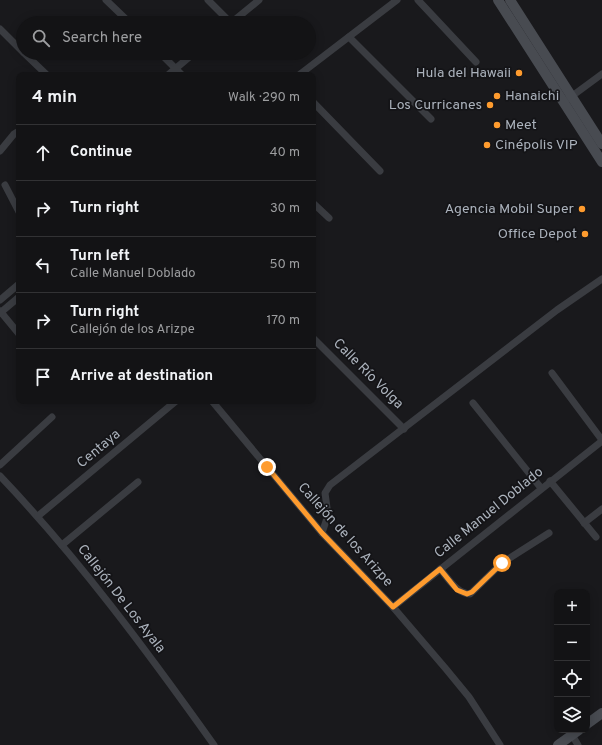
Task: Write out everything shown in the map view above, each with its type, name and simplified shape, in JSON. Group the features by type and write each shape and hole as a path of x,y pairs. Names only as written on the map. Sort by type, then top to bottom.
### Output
{"main road":[{"path":"498,0 567,99 602,144"},
{"path":"510,0 602,162"},
{"path":"590,722 602,713"},
{"path":"558,745 574,733"}],"street":[{"path":"106,0 123,16"},
{"path":"208,0 224,16"},
{"path":"240,16 259,0"},
{"path":"303,72 397,0"},
{"path":"418,0 476,62"},
{"path":"0,29 16,46"},
{"path":"349,37 432,119"},
{"path":"31,60 44,72"},
{"path":"167,60 179,72"},
{"path":"171,72 185,60"},
{"path":"567,99 602,74"},
{"path":"316,105 380,171"},
{"path":"0,151 16,133"},
{"path":"5,185 16,206"},
{"path":"316,206 329,218"},
{"path":"322,533 328,515 325,497 328,488 557,310 602,279"},
{"path":"0,300 16,287"},
{"path":"16,299 0,312 16,331"},
{"name":"Calle Río Volga","path":"316,341 404,429"},
{"path":"552,373 602,441"},
{"path":"473,403 541,488"},
{"name":"Centaya","path":"38,516 172,404"},
{"name":"Callejón de los Arizpe","path":"214,404 322,533 393,607 469,697 500,745"},
{"path":"0,465 52,417"},
{"name":"Calle Manuel Doblado","path":"393,607 550,480 602,441"},
{"name":"Callejón De Los Ayala","path":"0,476 38,516 133,633 214,745"},
{"path":"550,480 596,537"},
{"path":"62,545 138,482"},
{"path":"584,523 602,509"},
{"path":"440,569 457,590 470,594 502,563 549,532"},
{"path":"575,733 578,745"}],"place":[{"name":"Hula del Hawaii","path":"519,73"},
{"name":"Hanaichi","path":"497,96"},
{"name":"Los Curricanes","path":"490,105"},
{"name":"Meet","path":"497,125"},
{"name":"Cinépolis VIP","path":"487,145"},
{"name":"Agencia Mobil Super","path":"582,209"},
{"name":"Office Depot","path":"585,234"}],"route":[{"path":"267,467 322,533 393,607 440,569 457,590 470,594 502,563"}]}
